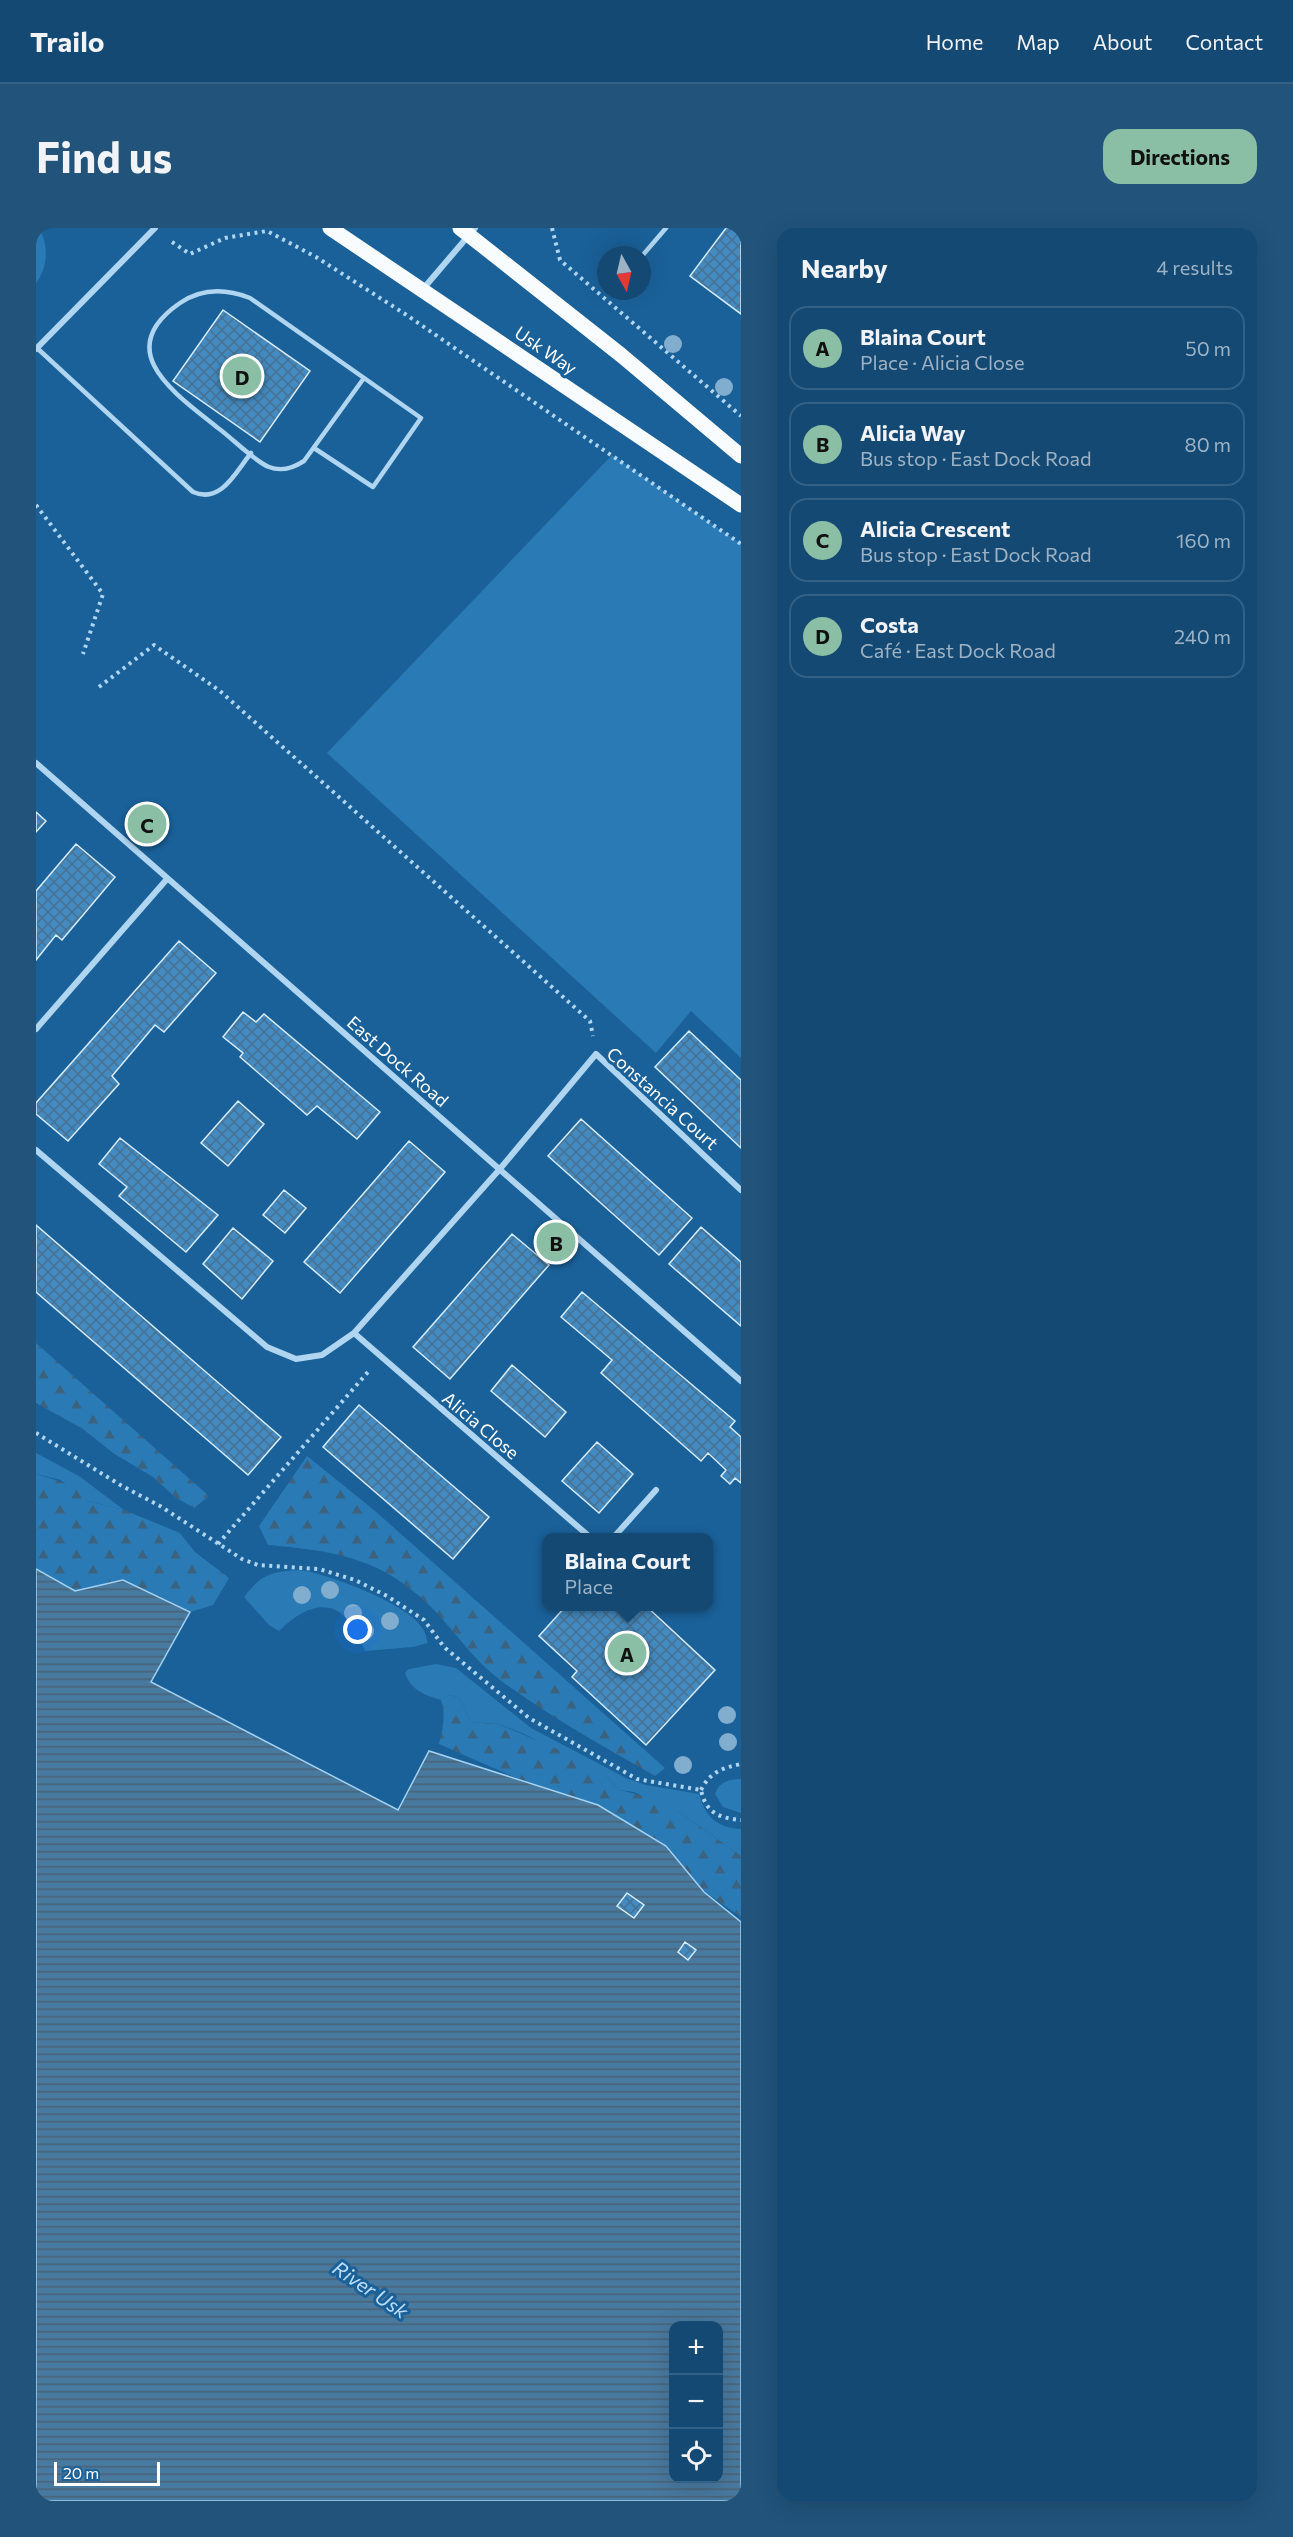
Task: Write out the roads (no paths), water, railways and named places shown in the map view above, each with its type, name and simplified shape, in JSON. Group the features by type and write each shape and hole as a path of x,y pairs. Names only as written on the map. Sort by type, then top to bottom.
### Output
{"main road":[{"name":"Usk Way","path":"330,228 741,505"},
{"path":"468,230 741,456"}],"street":[{"path":"37,348 155,229"},
{"path":"423,290 468,230"},
{"name":"East Dock Road","path":"36,763 741,1380"},
{"path":"36,1029 167,879"},
{"name":"Constancia Court","path":"36,1150 267,1347 296,1359 322,1355 354,1333 499,1170 596,1054 741,1190"},
{"name":"Alicia Close","path":"354,1333 380,1358 585,1533"},
{"path":"617,1533 656,1490"}],"lane":[{"path":"651,246 666,228"},
{"path":"314,448 372,487 421,418 364,378 250,298 232,291 216,291 181,302 155,327 148,340 148,355 156,371 169,386 268,467 293,468 304,461 364,378"},
{"path":"37,348 194,492 205,496 219,493 250,453"}],"water":[{"name":"River Usk","path":"36,1569 75,1591 123,1580 190,1612 151,1682 398,1810 429,1751 598,1805 666,1846 704,1892 741,1922 741,2501 43,2501 36,2496"}],"place":[{"name":"Costa","path":"242,376"},
{"name":"Alicia Crescent","path":"147,824"},
{"name":"Alicia Way","path":"556,1242"},
{"name":"Blaina Court","path":"627,1653"}]}
